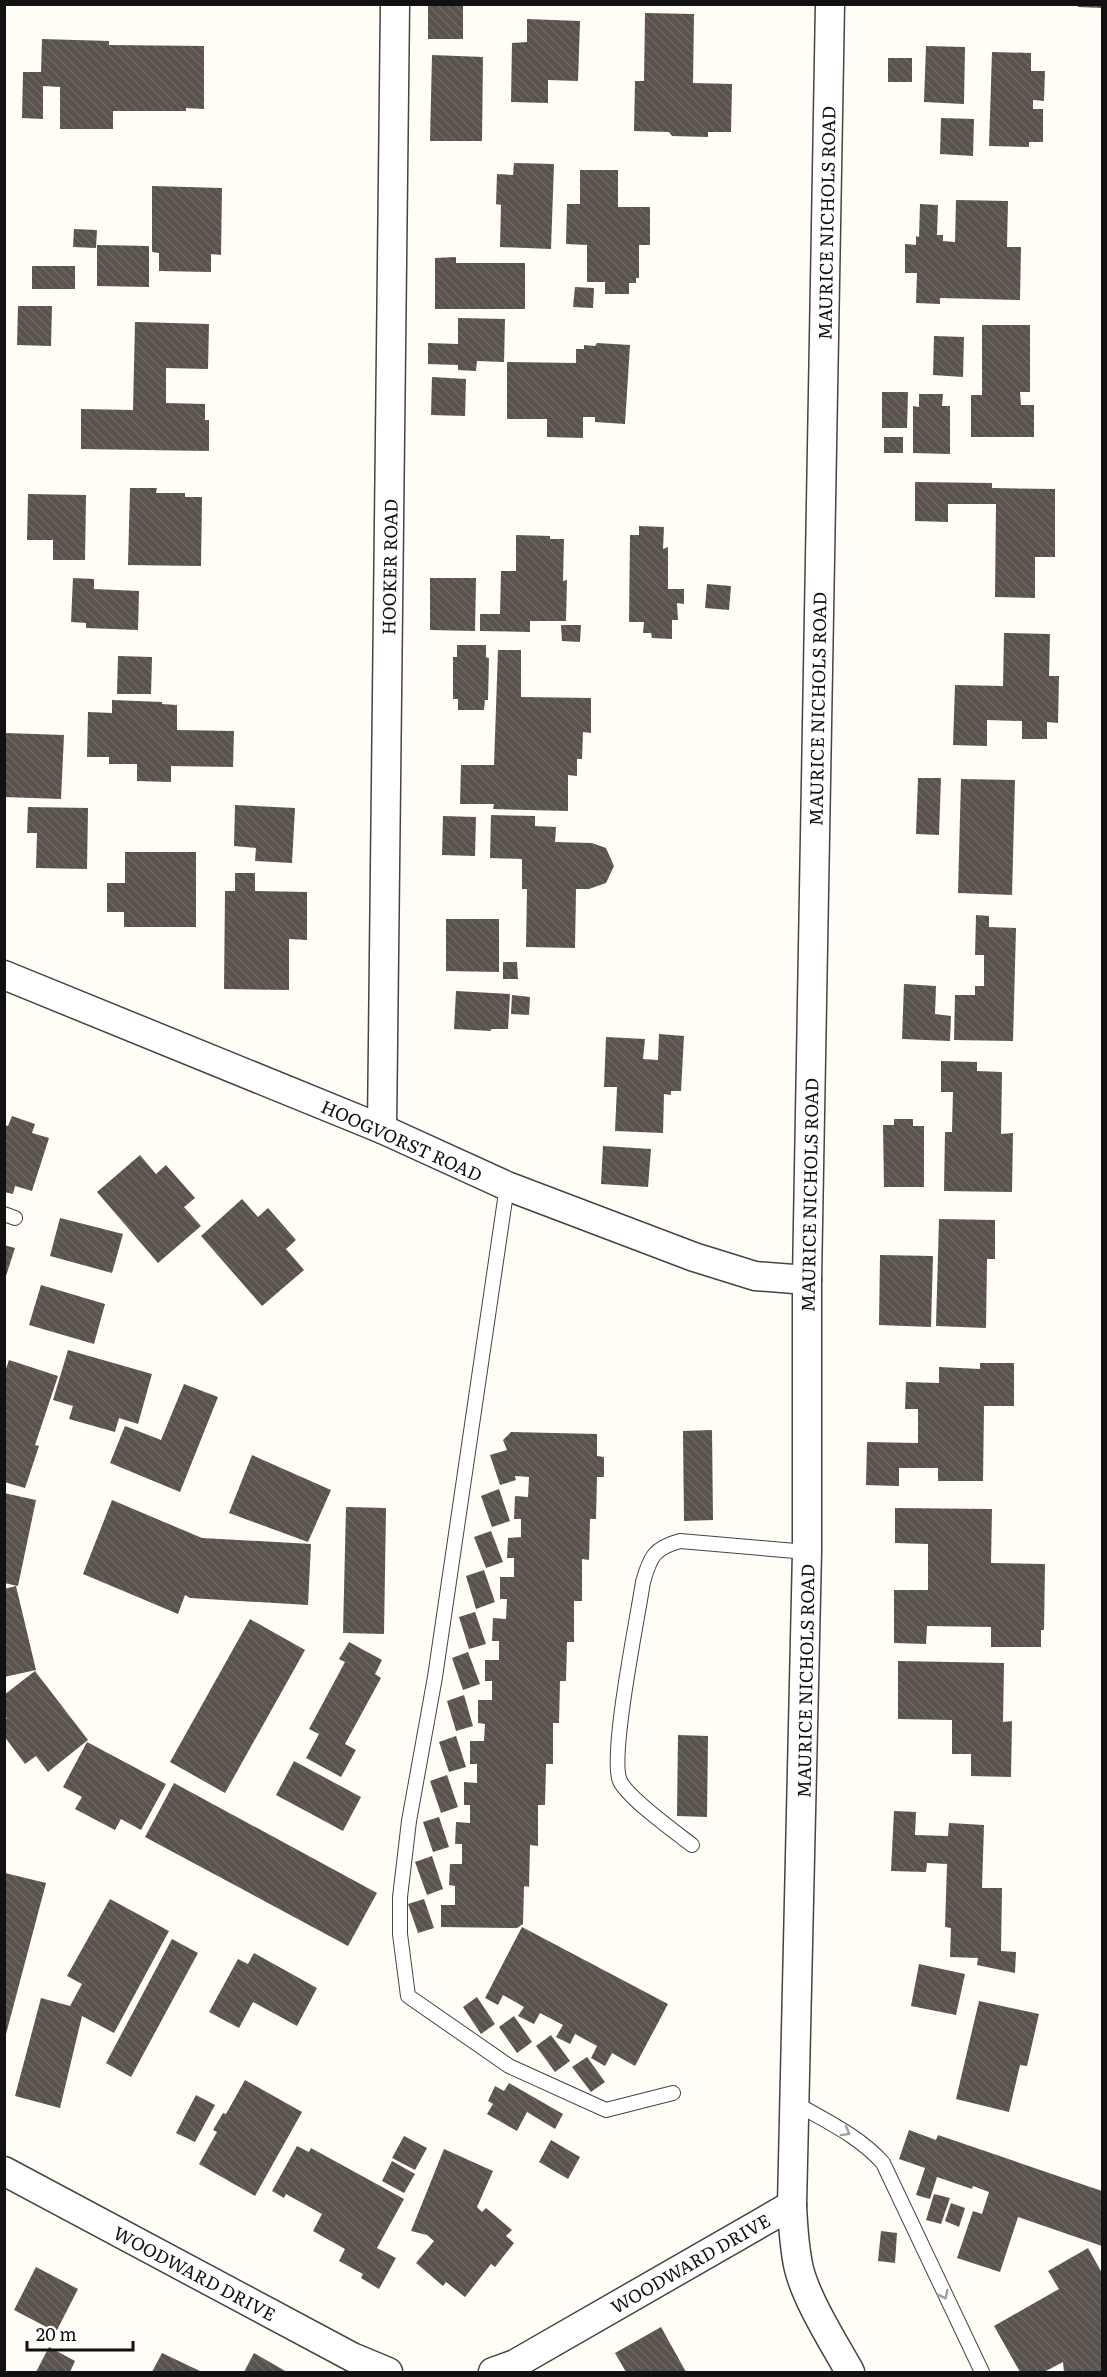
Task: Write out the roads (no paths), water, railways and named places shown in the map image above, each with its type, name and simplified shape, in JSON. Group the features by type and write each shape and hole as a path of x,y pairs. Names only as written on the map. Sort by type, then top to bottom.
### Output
{"street":[{"name":"HOOKER ROAD","path":"382,1129 395,4"},
{"name":"MAURICE NICHOLS ROAD","path":"830,4 807,1280 807,1552 792,2205 794,2239 800,2271 823,2324 850,2373"},
{"name":"HOOGVORST ROAD","path":"4,975 382,1129 507,1186 694,1257 755,1276 807,1280"},
{"name":"WOODWARD DRIVE","path":"4,2171 352,2357 388,2373"},
{"name":"WOODWARD DRIVE","path":"493,2373 515,2364 792,2205"}],"lane":[{"path":"507,1186 435,1677 409,1821 400,1897 400,1934 408,1996 509,2066 606,2110 673,2093"},
{"path":"692,1845 640,1803 620,1781 617,1751 643,1582 649,1560 664,1545 680,1541 807,1552"},
{"path":"795,2103 855,2137 869,2147 884,2163 982,2373"}]}
